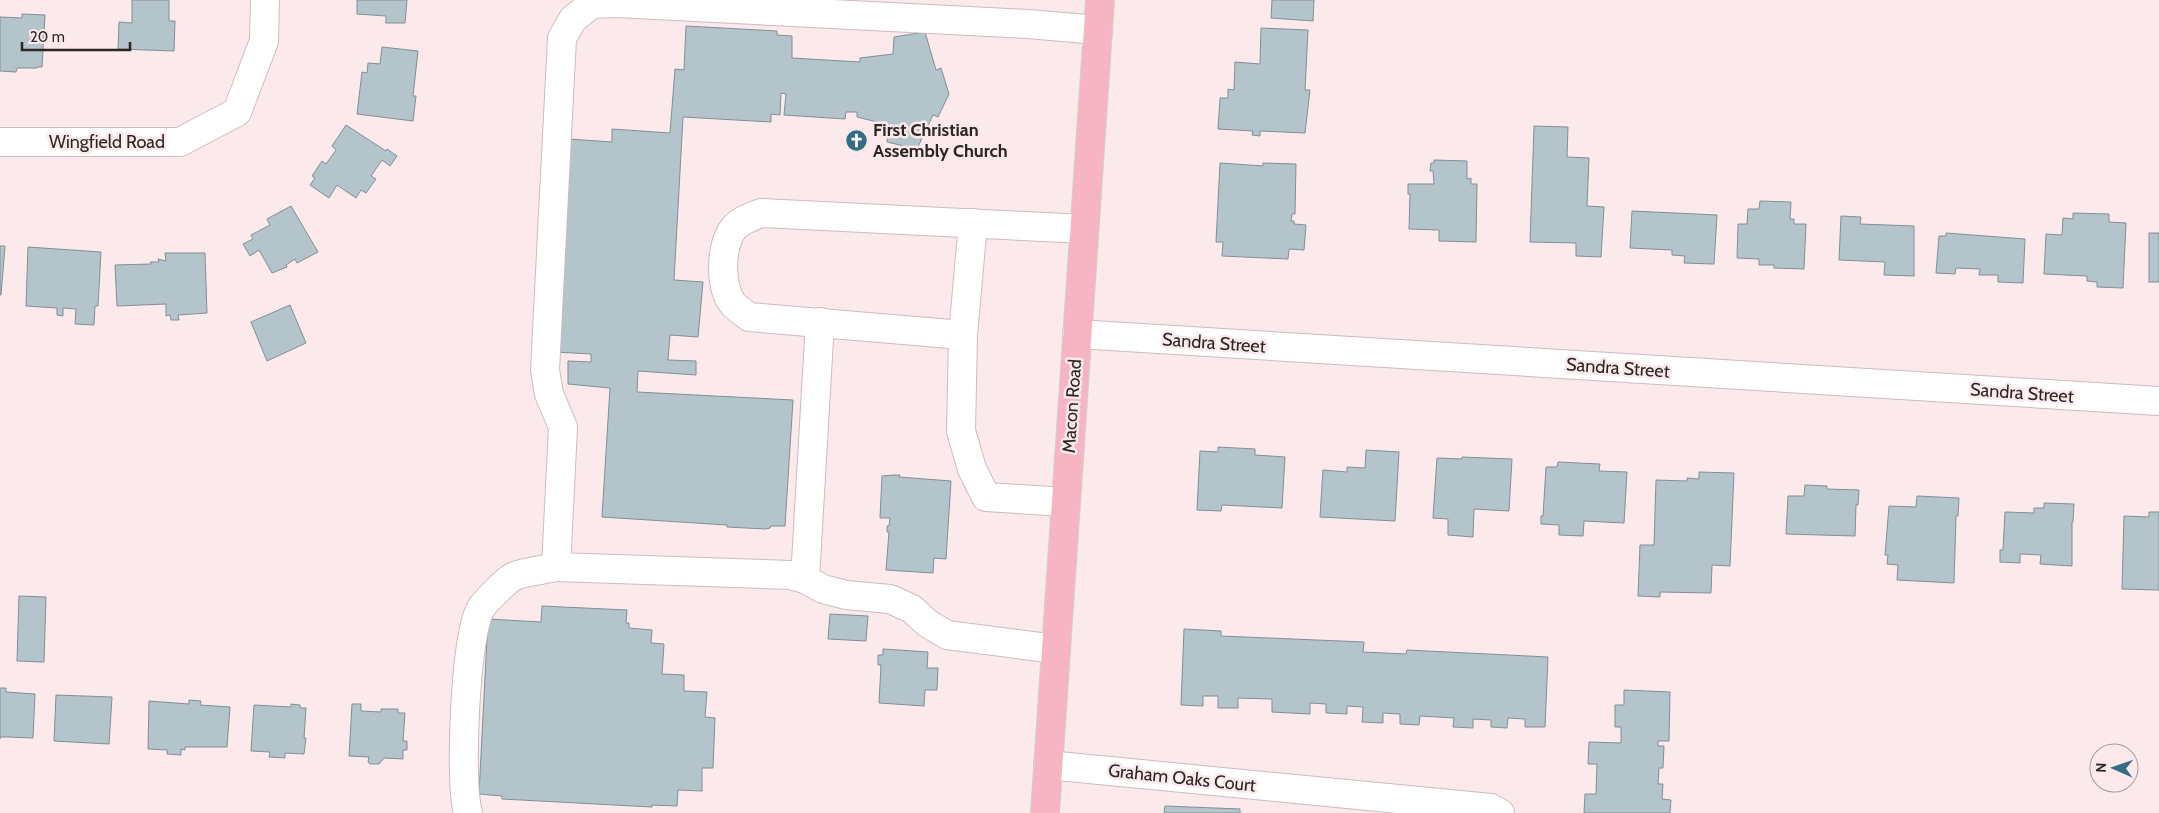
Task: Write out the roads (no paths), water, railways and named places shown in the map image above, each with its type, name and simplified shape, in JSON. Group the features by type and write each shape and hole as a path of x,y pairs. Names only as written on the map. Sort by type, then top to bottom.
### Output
{"main road":[{"name":"Macon Road","path":"1045,813 1100,0"}],"street":[{"name":"Wingfield Road","path":"0,142 180,142 237,112 264,41 265,0"},
{"path":"556,567 562,427 549,394 545,370 562,38 573,18 592,4 616,3 1028,24 1098,30"},
{"path":"963,335 749,316 733,304 725,286 723,268 725,248 733,229 745,219 760,213 1084,229"},
{"path":"974,223 963,335 961,431 972,469 986,498 1065,502"},
{"path":"804,579 820,322"},
{"name":"Sandra Street","path":"1076,334 2159,401"},
{"path":"468,813 464,800 464,762 468,664 472,631 482,608 512,578 556,567 790,575 804,579 823,589 846,595 890,599 912,609 927,623 946,635 1055,649"},
{"name":"Graham Oaks Court","path":"1048,765 1315,802 1491,808 1500,813"}],"place":[{"name":"First Christian Assembly Church","path":"857,140"}]}
